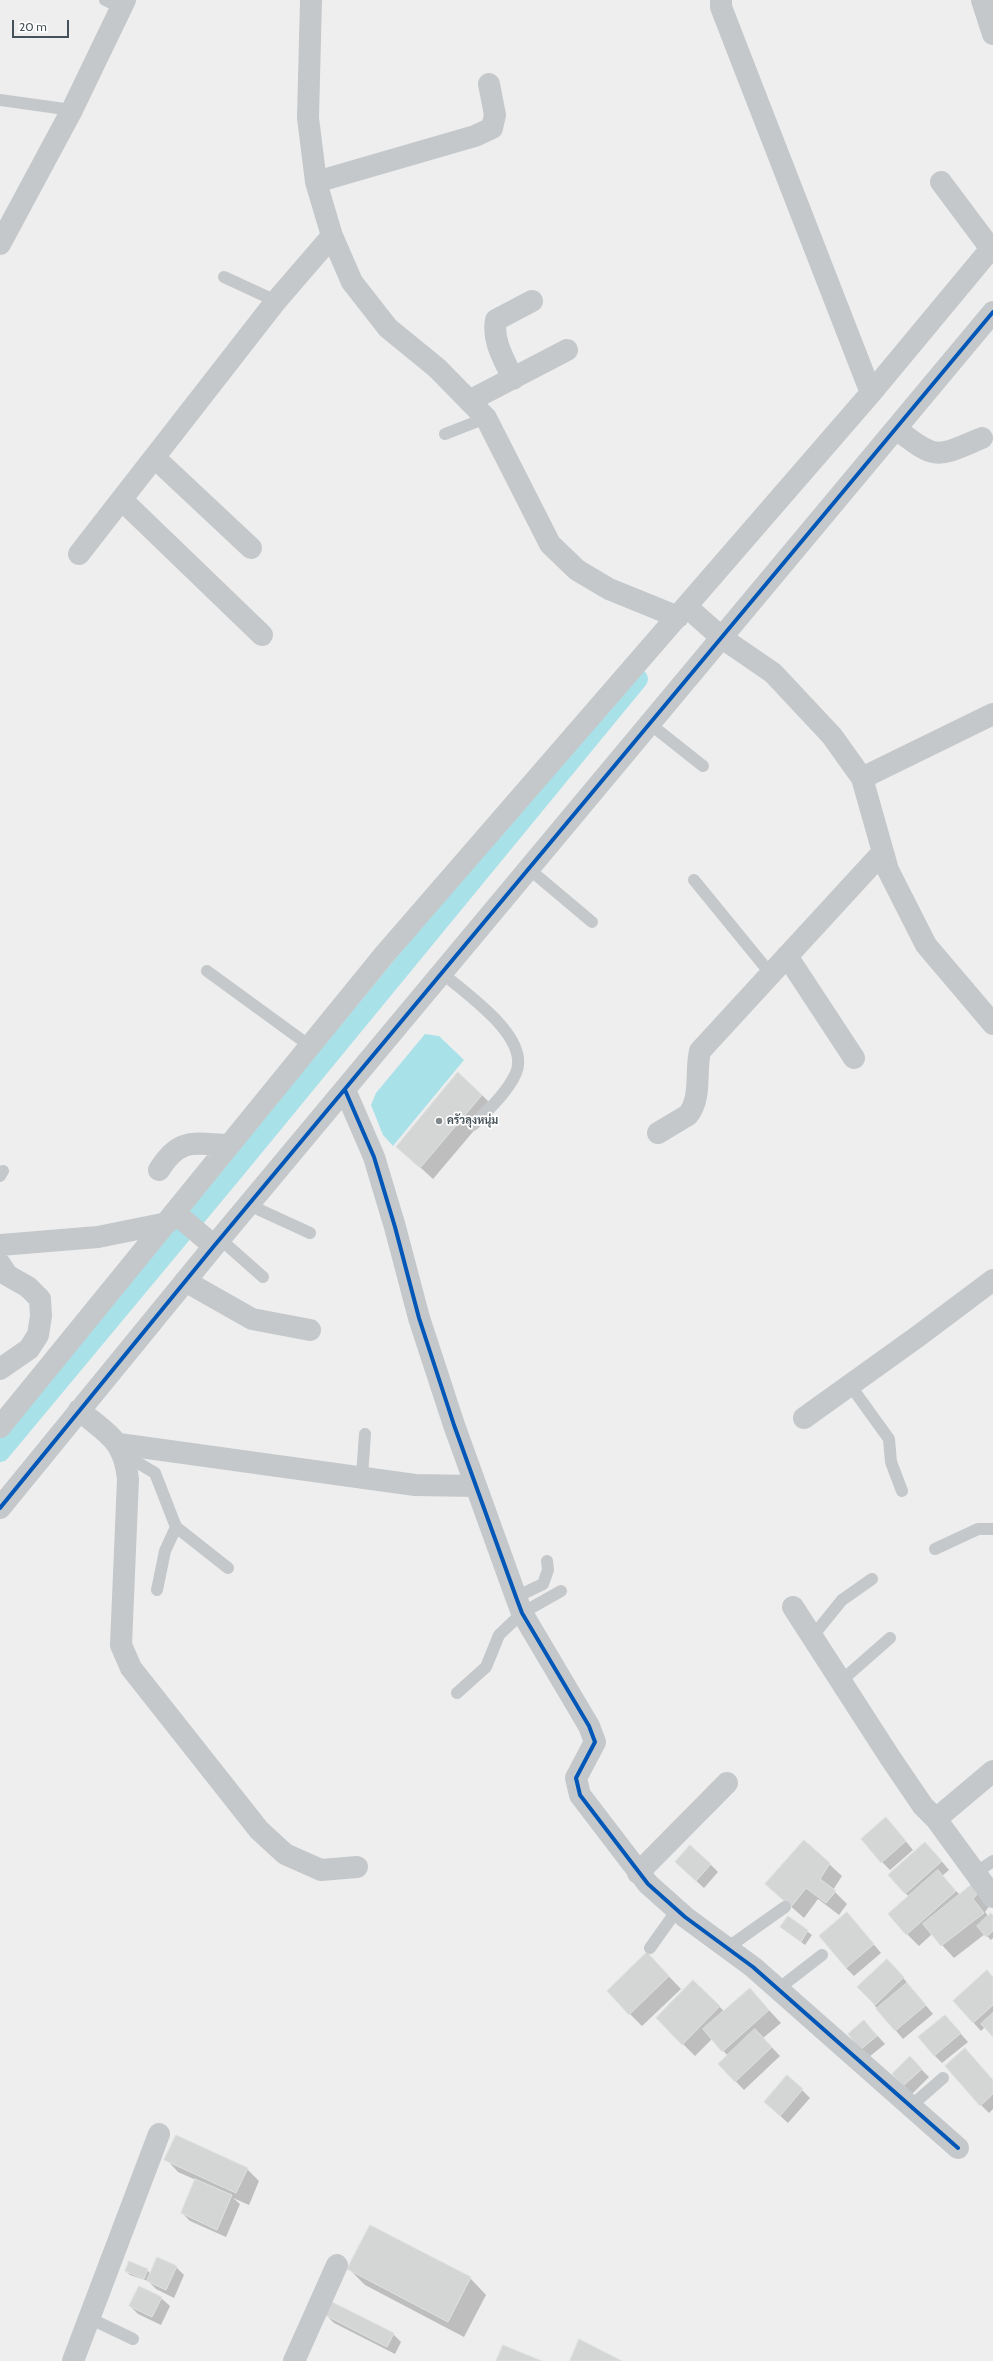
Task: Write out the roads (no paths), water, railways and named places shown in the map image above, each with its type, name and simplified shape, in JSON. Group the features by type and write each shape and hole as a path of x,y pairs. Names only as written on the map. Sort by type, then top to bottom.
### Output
{"street":[{"path":"311,0 308,118 316,182 332,236 352,282 388,328 437,368 486,418 550,544 577,570 609,589 685,612 773,673 832,736 862,778 888,870 926,945 993,1024"},
{"path":"721,0 721,7 871,394"},
{"path":"982,0 993,34"},
{"path":"0,244 5,223 72,110 117,3"},
{"path":"316,182 475,136 492,128 495,115 489,84"},
{"path":"0,1427 176,1219 229,1145 384,955 685,612 871,394 992,248 941,182"},
{"path":"79,554 276,301 332,236"},
{"path":"513,379 496,342 494,330 496,320 532,300"},
{"path":"0,1508 185,1281 213,1241 249,1205 650,724 718,635 896,429 993,312"},
{"path":"470,402 567,350"},
{"path":"896,429 922,449 937,454 949,452 982,438"},
{"path":"155,458 251,548"},
{"path":"122,500 262,635"},
{"path":"862,778 993,714"},
{"path":"658,1133 688,1115 692,1110 697,1091 700,1050 882,853"},
{"path":"787,956 854,1058"},
{"path":"345,1090 374,1157 395,1227 418,1318 475,1486 519,1605 589,1726 595,1742 576,1778 580,1794 638,1873 677,1910 753,1966 912,2105 958,2148"},
{"path":"159,1170 168,1155 178,1147 194,1144 229,1145"},
{"path":"0,1245 98,1237 176,1219 213,1241"},
{"path":"0,1264 6,1275 28,1287 40,1299 41,1316 38,1335 29,1349 0,1369"},
{"path":"804,1418 850,1386 993,1280"},
{"path":"185,1281 252,1319 310,1330"},
{"path":"79,1410 121,1449 128,1478 121,1645 131,1668 259,1830 285,1854 321,1870 357,1867"},
{"path":"121,1449 362,1476 415,1485 475,1486"},
{"path":"793,1607 923,1806 936,1819 993,1897"},
{"path":"936,1819 993,1770"},
{"path":"638,1873 727,1783"},
{"path":"72,2361 159,2134"},
{"path":"294,2361 337,2265"}],"lane":[{"path":"0,100 72,110"},
{"path":"224,277 276,301"},
{"path":"445,434 486,418"},
{"path":"650,724 703,766"},
{"path":"529,869 592,922"},
{"path":"694,880 770,973"},
{"path":"207,971 310,1046"},
{"path":"442,973 498,1022 512,1040 518,1054 516,1072 500,1098 473,1125"},
{"path":"249,1205 310,1232"},
{"path":"213,1241 263,1277"},
{"path":"850,1386 889,1439 891,1462 902,1491"},
{"path":"362,1476 365,1434"},
{"path":"121,1449 155,1473 176,1527 228,1568"},
{"path":"157,1590 165,1551 176,1527"},
{"path":"935,1549 978,1529 993,1528"},
{"path":"457,1693 486,1667 499,1635 519,1605 543,1584 548,1570 547,1561"},
{"path":"812,1637 842,1600 872,1579"},
{"path":"519,1605 561,1591"},
{"path":"841,1681 890,1638"},
{"path":"975,1872 993,1861"},
{"path":"727,1948 785,1907"},
{"path":"650,1948 677,1910"},
{"path":"778,1989 822,1955"},
{"path":"912,2105 943,2078"},
{"path":"89,2318 133,2339"}],"water":[{"path":"425,1034 439,1036 464,1060 393,1146 383,1135 371,1105 376,1093"}],"waterway":[{"path":"0,1452 233,1172 638,679"}],"place":[{"name":"ครัวลุงหนุ่ม","path":"439,1121"}]}
